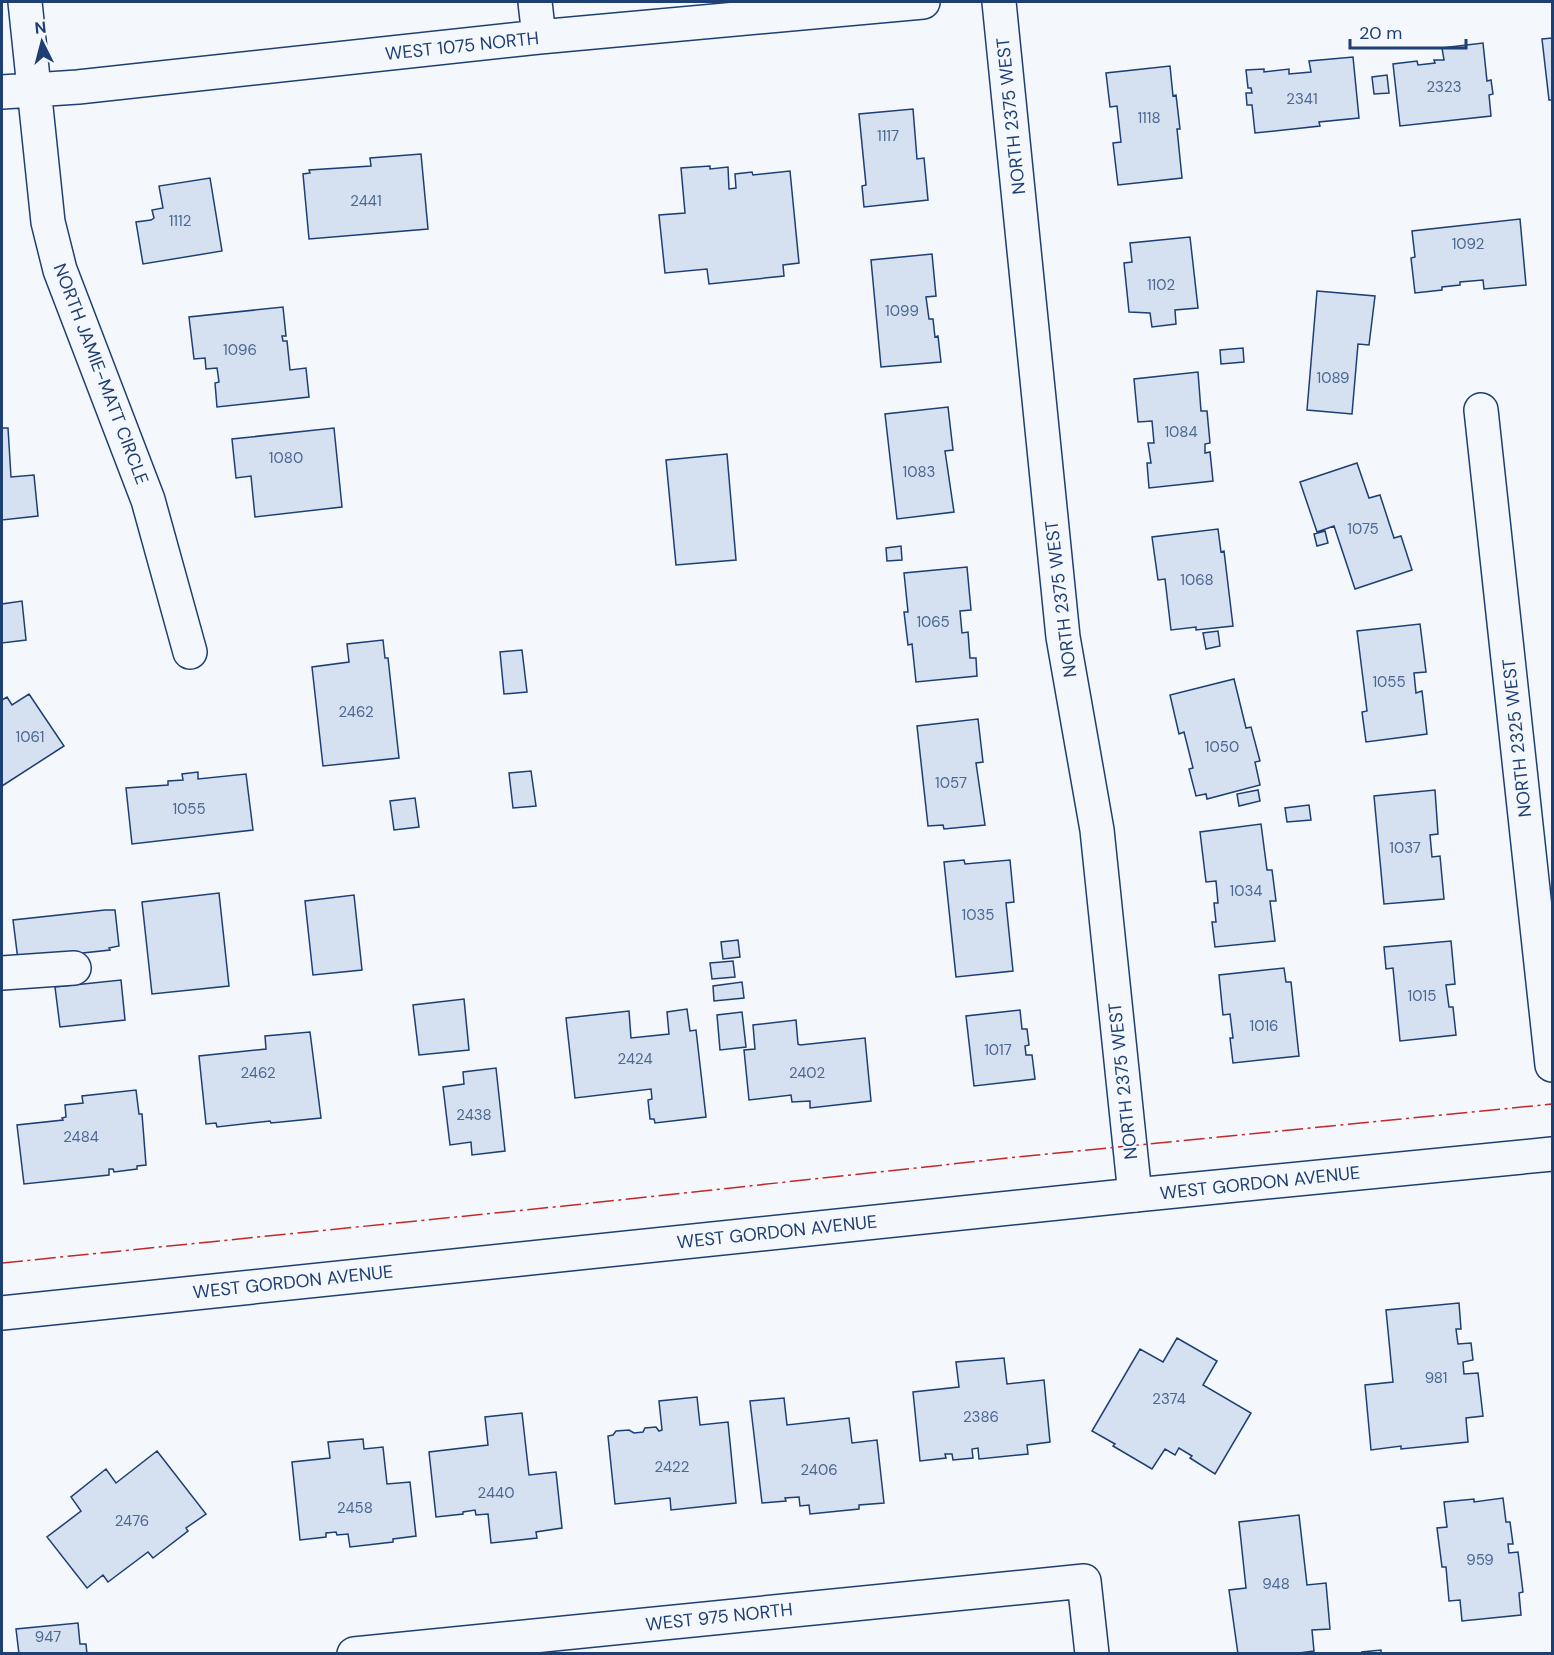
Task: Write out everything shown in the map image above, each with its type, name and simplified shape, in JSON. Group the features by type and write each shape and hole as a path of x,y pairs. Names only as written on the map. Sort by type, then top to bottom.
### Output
{"street":[{"name":"NORTH JAMIE-MATT CIRCLE","path":"25,2 17,92 60,270 148,500 190,652"},
{"path":"535,2 539,37"},
{"name":"WEST 1075 NORTH","path":"17,92 539,37 922,2"},
{"name":"NORTH 2375 WEST","path":"999,2 1063,637 1097,830 1135,1195"},
{"name":"NORTH 2325 WEST","path":"1481,410 1552,1065"},
{"path":"2,973 74,969"},
{"name":"WEST GORDON AVENUE","path":"2,1313 1552,1154"},
{"name":"WEST 975 NORTH","path":"354,1653 1084,1581 1092,1653"}],"building":[{"path":"1552,38 1552,100 1549,100 1542,39"},
{"path":"1483,43 1487,81 1491,80 1493,94 1489,95 1491,116 1400,126 1393,64 1417,61 1418,65 1435,63 1434,60 1444,60 1442,48"},
{"path":"1353,57 1359,118 1319,122 1320,126 1255,133 1252,105 1247,105 1246,93 1252,93 1251,88 1248,88 1246,70 1264,69 1264,72 1289,69 1289,74 1311,72 1309,61"},
{"path":"1170,66 1180,129 1177,129 1182,178 1118,185 1113,143 1121,142 1117,106 1110,107 1106,73"},
{"path":"1387,75 1389,93 1374,94 1372,77"},
{"path":"913,109 917,159 924,158 928,200 864,207 862,186 866,185 859,114"},
{"path":"421,154 428,229 309,239 303,174 310,173 309,170 371,166 370,158"},
{"path":"710,166 710,169 728,167 729,189 736,188 735,174 752,172 753,175 790,171 799,263 783,265 784,276 709,284 707,269 665,273 659,215 685,213 681,168"},
{"path":"210,178 222,251 143,264 136,222 151,220 154,218 152,210 163,208 159,186"},
{"path":"1520,219 1526,285 1484,289 1483,280 1460,282 1460,285 1442,287 1442,290 1415,293 1411,258 1415,257 1412,231"},
{"path":"1190,237 1198,308 1175,310 1176,324 1152,327 1150,313 1129,312 1124,263 1132,262 1130,243"},
{"path":"932,254 936,296 926,297 929,319 933,319 935,337 938,336 941,362 881,367 871,260"},
{"path":"1317,291 1375,296 1369,345 1358,344 1352,414 1307,410"},
{"path":"283,307 286,336 282,336 283,341 287,341 290,370 306,368 309,397 217,407 215,383 219,382 217,368 206,369 205,358 194,359 189,317"},
{"path":"1243,348 1244,362 1221,364 1220,350"},
{"path":"1198,372 1201,411 1207,411 1210,443 1205,444 1205,453 1210,452 1213,481 1149,488 1147,463 1151,463 1148,443 1154,443 1152,421 1138,422 1134,379"},
{"path":"948,407 953,450 945,451 954,512 897,519 885,414"},
{"path":"2,428 8,428 11,477 34,475 38,516 2,520"},
{"path":"334,428 342,507 255,517 251,476 236,478 232,439"},
{"path":"727,454 736,560 676,565 666,460"},
{"path":"1357,463 1369,498 1380,495 1394,538 1401,536 1412,570 1355,589 1334,526 1317,532 1300,482"},
{"path":"1218,529 1221,552 1224,551 1233,626 1171,630 1165,579 1158,580 1152,537"},
{"path":"1325,531 1328,543 1317,546 1314,534"},
{"path":"901,546 902,560 887,561 886,548"},
{"path":"967,567 971,610 960,611 962,633 968,632 970,658 976,658 977,676 916,682 912,644 908,645 904,612 908,612 904,573"},
{"path":"22,601 26,640 2,643 2,604"},
{"path":"1420,624 1426,672 1414,673 1416,693 1422,691 1427,734 1366,742 1362,712 1367,711 1357,631"},
{"path":"1218,631 1220,646 1206,649 1203,633"},
{"path":"383,640 385,658 388,658 399,758 323,766 312,667 349,662 347,644"},
{"path":"522,650 527,692 504,694 500,652"},
{"path":"1234,679 1246,728 1251,727 1260,761 1255,762 1260,785 1207,799 1206,794 1196,796 1189,769 1193,768 1184,732 1179,734 1170,695"},
{"path":"29,694 64,746 2,786 2,700 7,697 12,705"},
{"path":"978,719 983,762 976,763 985,825 944,829 943,825 928,826 917,726"},
{"path":"531,771 536,806 513,808 509,773"},
{"path":"198,772 198,779 246,774 253,830 132,844 126,788 168,785 168,781 183,780 182,774"},
{"path":"1258,790 1260,801 1239,806 1237,794"},
{"path":"1435,790 1438,834 1430,835 1432,857 1440,856 1444,899 1384,904 1374,796"},
{"path":"415,798 419,827 394,830 390,801"},
{"path":"1309,805 1311,820 1287,822 1285,808"},
{"path":"1261,824 1267,870 1272,870 1276,901 1270,901 1275,941 1215,947 1212,922 1216,922 1214,903 1218,903 1216,881 1206,882 1200,832"},
{"path":"964,860 965,864 1010,860 1014,902 1006,903 1013,971 956,977 944,862"},
{"path":"219,893 229,986 152,994 142,902"},
{"path":"354,895 362,970 313,975 305,901"},
{"path":"115,910 119,946 109,948 110,950 18,960 13,920"},
{"path":"738,940 740,957 723,959 721,942"},
{"path":"1451,941 1455,984 1446,985 1449,1007 1453,1007 1456,1035 1400,1041 1393,968 1386,969 1384,947"},
{"path":"733,961 735,977 712,979 710,963"},
{"path":"1284,968 1286,982 1291,982 1299,1056 1233,1063 1230,1014 1223,1015 1219,975"},
{"path":"121,980 125,1020 60,1027 55,987"},
{"path":"742,982 744,998 714,1001 713,986"},
{"path":"464,999 469,1050 419,1055 413,1005"},
{"path":"687,1009 690,1031 696,1030 706,1117 655,1123 654,1119 650,1119 648,1100 652,1099 651,1089 575,1098 566,1018 629,1011 631,1038 669,1034 667,1012"},
{"path":"1020,1010 1022,1029 1027,1029 1029,1045 1025,1046 1026,1055 1032,1055 1035,1079 974,1086 966,1016"},
{"path":"742,1012 746,1047 720,1050 717,1015"},
{"path":"796,1020 798,1044 800,1045 865,1038 871,1101 810,1108 810,1101 792,1102 791,1095 749,1100 744,1050 755,1049 753,1025"},
{"path":"310,1032 321,1118 217,1127 216,1123 206,1124 199,1056 266,1049 265,1036"},
{"path":"496,1068 505,1151 472,1155 471,1142 450,1145 443,1087 464,1084 463,1072"},
{"path":"136,1090 139,1114 142,1114 146,1165 137,1166 137,1169 114,1172 113,1169 109,1169 109,1175 24,1184 17,1125 63,1120 62,1118 66,1117 65,1105 83,1103 82,1096"},
{"path":"1459,1303 1461,1329 1456,1329 1458,1344 1471,1343 1473,1360 1463,1362 1464,1374 1478,1373 1483,1416 1466,1418 1468,1442 1371,1450 1365,1385 1393,1382 1386,1310"},
{"path":"1177,1338 1217,1361 1203,1385 1251,1413 1215,1474 1179,1448 1175,1455 1165,1449 1152,1469 1092,1431 1140,1349 1163,1362"},
{"path":"1004,1358 1007,1384 1044,1380 1050,1442 1027,1445 1028,1454 979,1459 978,1448 972,1449 973,1458 953,1460 952,1454 945,1454 946,1458 920,1461 913,1392 959,1387 956,1362"},
{"path":"697,1397 700,1425 728,1422 736,1503 671,1510 670,1498 615,1504 608,1436 613,1435 616,1431 629,1430 634,1433 643,1432 645,1428 656,1427 659,1431 662,1430 659,1401"},
{"path":"784,1398 787,1425 849,1418 852,1443 877,1440 884,1503 859,1505 859,1509 810,1514 809,1505 800,1506 799,1497 785,1498 786,1501 762,1503 750,1401"},
{"path":"522,1413 529,1475 556,1472 562,1528 536,1532 537,1538 491,1543 488,1514 476,1515 475,1510 463,1512 463,1514 436,1517 429,1452 488,1445 485,1417"},
{"path":"363,1439 364,1449 383,1447 387,1484 410,1482 416,1536 393,1539 393,1542 350,1547 348,1534 337,1535 336,1532 326,1533 326,1537 300,1540 292,1462 330,1458 328,1442"},
{"path":"157,1451 206,1514 186,1528 188,1531 153,1558 148,1552 108,1582 103,1575 87,1588 47,1537 81,1511 71,1497 106,1469 116,1483"},
{"path":"1503,1498 1506,1522 1510,1522 1513,1544 1508,1544 1509,1553 1518,1552 1523,1592 1519,1593 1521,1615 1462,1621 1460,1600 1449,1601 1446,1567 1442,1567 1437,1528 1447,1527 1444,1502 1474,1499 1474,1502"},
{"path":"1299,1515 1307,1585 1326,1583 1330,1629 1312,1630 1314,1651 1291,1654 1238,1654 1229,1590 1246,1588 1239,1522"},
{"path":"78,1623 80,1644 86,1644 87,1654 19,1654 16,1629"},
{"path":"1381,1650 1381,1654 1363,1654 1362,1652"}],"power":[{"path":"2,1263 1552,1104"}]}
